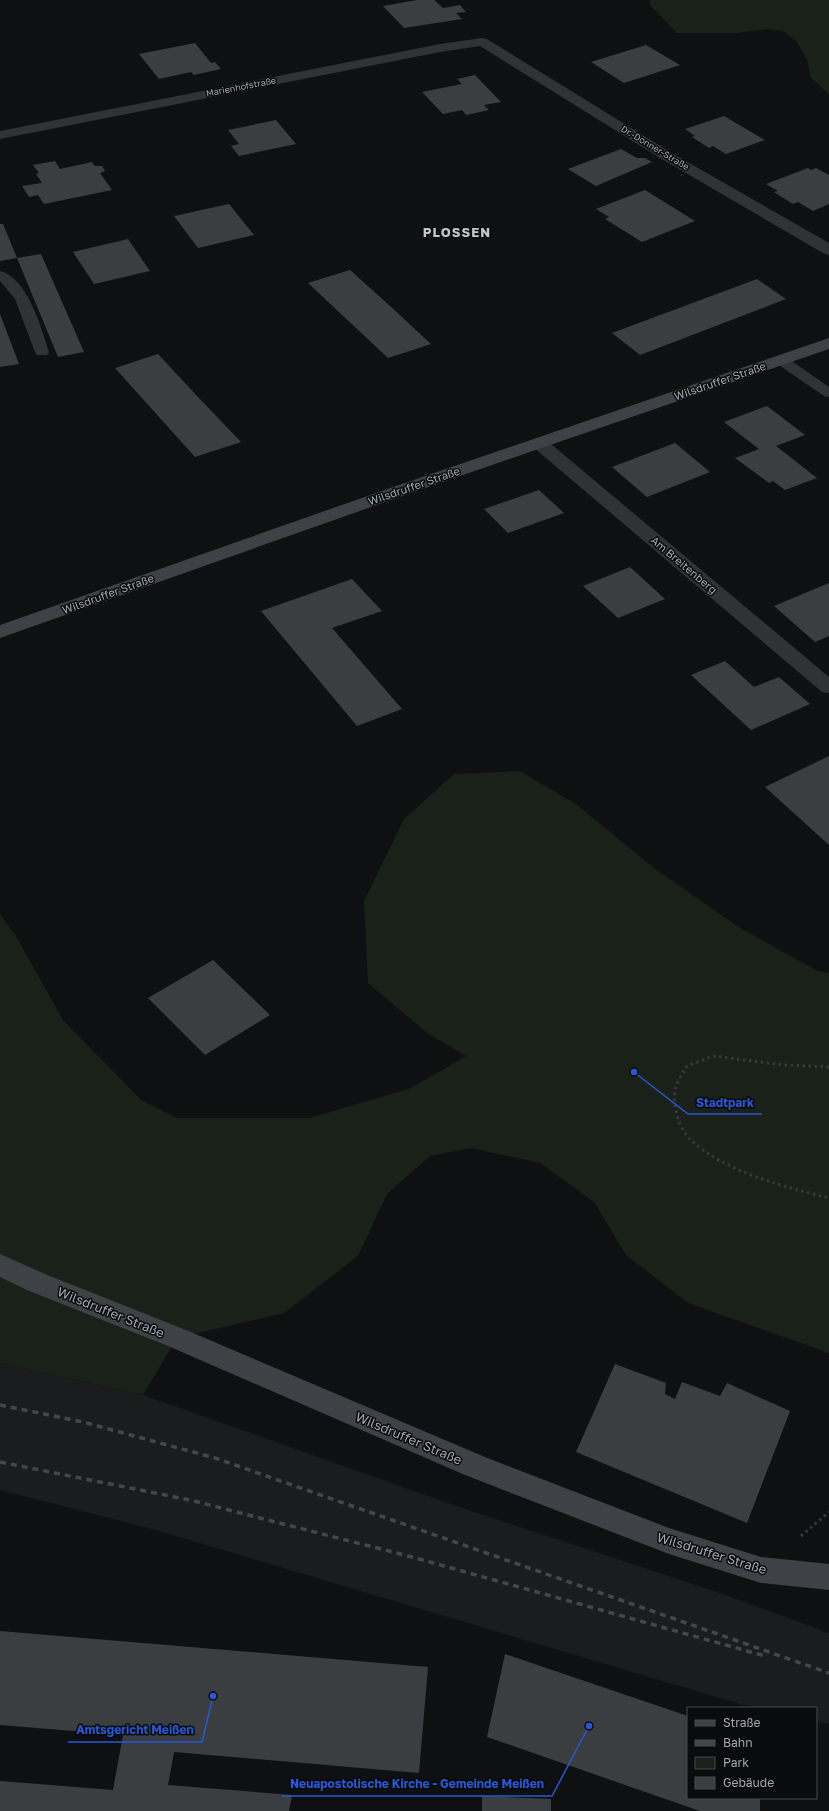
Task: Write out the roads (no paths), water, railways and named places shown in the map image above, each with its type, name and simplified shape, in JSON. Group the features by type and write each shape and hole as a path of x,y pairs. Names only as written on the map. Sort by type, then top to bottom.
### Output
{"main road":[{"name":"Wilsdruffer Straße","path":"0,632 829,343"},
{"name":"Wilsdruffer Straße","path":"0,1265 36,1282 177,1338 475,1466 669,1541 761,1570 829,1577"}],"street":[{"name":"Marienhofstraße","path":"0,135 440,48 482,42"},
{"name":"Dr.-Donner-Straße","path":"482,42 665,155 829,250"},
{"name":"Am Breitenberg","path":"540,443 829,687"}],"lane":[{"path":"0,275 6,278 22,299 42,352"},
{"path":"781,360 829,393"}],"railway":[{"path":"0,1405 83,1422 215,1458 829,1673"},
{"path":"0,1462 190,1500 412,1557 765,1656"}],"place":[{"name":"Stadtpark","path":"634,1072"},
{"name":"Amtsgericht Meißen","path":"213,1696"},
{"name":"Neuapostolische Kirche - Gemeinde Meißen","path":"589,1726"}],"district":[{"name":"PLOSSEN","path":"457,232"}]}
